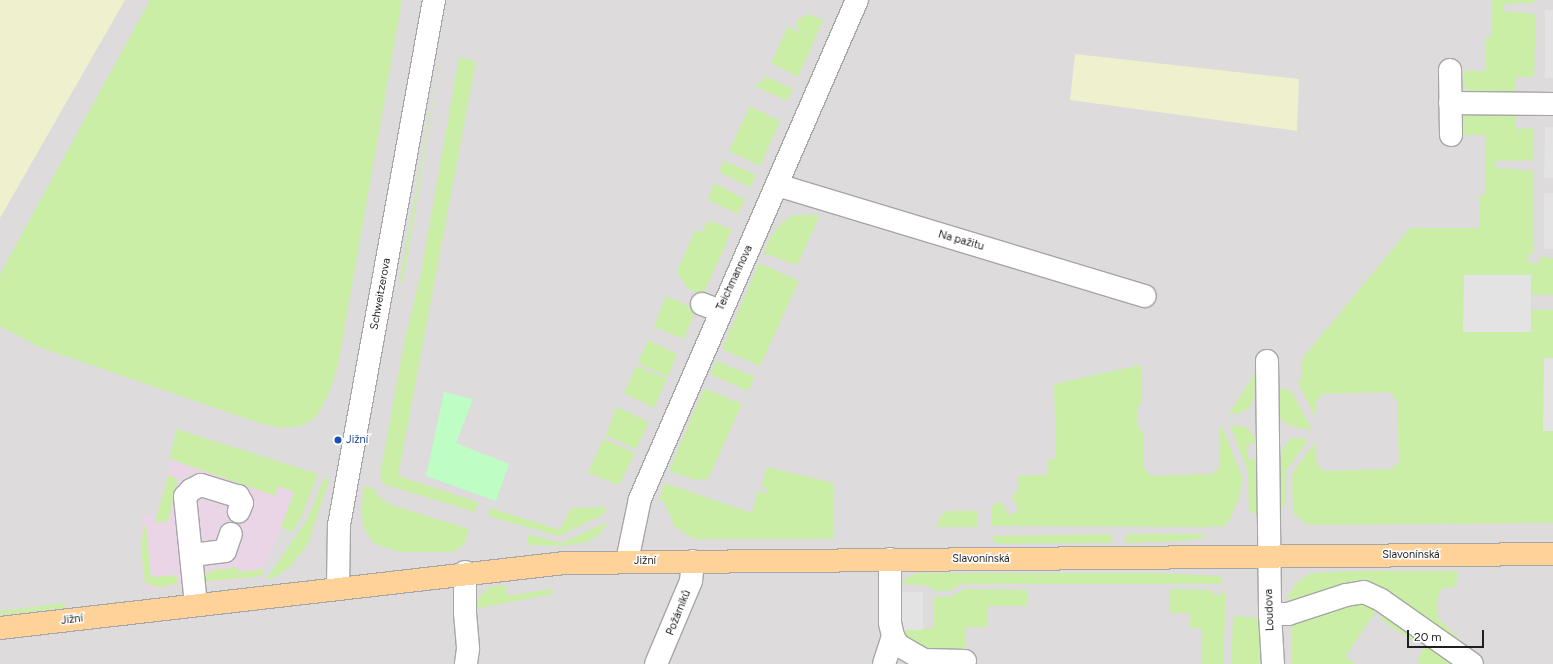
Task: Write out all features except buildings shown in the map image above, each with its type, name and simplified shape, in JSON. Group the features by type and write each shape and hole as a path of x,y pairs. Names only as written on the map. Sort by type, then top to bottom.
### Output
{"main road":[{"name":"Slavonínská","path":"693,561 1553,554"},
{"name":"Jižní","path":"0,628 465,572 564,563 693,561"}],"street":[{"name":"Schweitzerova","path":"338,588 339,525 434,0"},
{"name":"Teichmannova","path":"627,561 640,499 711,308 777,185 857,0"},
{"path":"1450,70 1451,135"},
{"path":"1450,103 1553,104"},
{"name":"Na pažitu","path":"777,185 1145,296"},
{"path":"1267,360 1269,556"},
{"path":"196,605 185,497 191,490 202,485 238,496 242,503 239,511"},
{"path":"192,555 225,551 231,534"},
{"name":"Loudova","path":"1269,556 1273,664"},
{"path":"890,559 890,623 893,636 905,651 924,660 965,662"},
{"name":"Požárníků","path":"656,664 691,581 693,561"},
{"path":"465,572 464,613 468,649 466,664"},
{"path":"1270,614 1288,614 1346,595 1364,592 1381,600 1472,664"},
{"path":"884,664 893,636"}],"shaded area":[{"path":"0,0 1553,0 1553,664 0,664"},
{"path":"1545,10 1553,10 1553,78 1545,78"},
{"path":"1545,127 1553,127 1553,178 1544,178"},
{"path":"1544,193 1553,193 1553,249 1544,249"},
{"path":"1464,275 1531,275 1531,332 1463,332"},
{"path":"1544,358 1553,358 1553,431 1543,431"},
{"path":"174,448 294,492 272,552 263,568 258,573 250,574 250,579 147,591 141,547 143,514 156,517"},
{"path":"902,592 923,592 923,630 902,630"}],"green space":[{"path":"0,0 125,0 0,218"},
{"path":"150,0 402,0 338,365 329,393 317,416 302,426 279,428 262,424 39,347 0,326 0,274"},
{"path":"1492,0 1535,0 1534,3 1503,4 1503,11 1536,14 1534,77 1516,77 1515,94 1472,93 1463,86 1463,71 1486,71 1486,37 1492,37"},
{"path":"809,14 823,20 798,77 771,63 788,26 797,32 800,31 796,27 797,20"},
{"path":"441,54 406,264 402,283 399,284"},
{"path":"1075,54 1299,79 1297,131 1070,100"},
{"path":"459,57 476,61 398,476 478,502 475,512 383,484 380,475 405,339 421,273"},
{"path":"765,76 793,89 787,101 755,86 756,83 761,83"},
{"path":"747,105 780,121 760,166 729,151 749,108"},
{"path":"1466,114 1515,114 1515,129 1534,128 1533,160 1496,161 1496,168 1534,171 1533,254 1528,254 1528,262 1539,264 1540,257 1553,258 1553,295 1531,295 1531,275 1463,332 1531,332 1531,310 1553,310 1553,358 1544,359 1543,430 1553,431 1553,523 1308,525 1293,513 1292,473 1315,443 1317,464 1324,471 1391,469 1399,462 1397,400 1389,392 1323,394 1315,402 1315,417 1297,381 1301,381 1301,360 1410,228 1479,228 1479,195 1485,195 1485,135 1461,135 1462,120"},
{"path":"724,161 756,175 751,187 719,172"},
{"path":"714,183 745,199 738,214 708,200"},
{"path":"795,215 820,215 797,265 763,253 774,232 784,221"},
{"path":"714,222 732,230 703,295 688,289 677,272 695,230 702,232 706,223"},
{"path":"759,263 799,281 760,366 722,349"},
{"path":"666,296 696,309 684,339 654,327"},
{"path":"648,340 677,354 668,377 638,363"},
{"path":"716,361 755,377 748,391 710,374"},
{"path":"1141,365 1142,401 1138,407 1138,427 1143,432 1144,469 1151,476 1213,474 1220,467 1219,429 1222,426 1243,479 1238,501 1228,523 1224,526 1205,527 992,526 992,506 1001,501 1009,516 1019,509 1011,496 1017,492 1019,484 1017,476 1048,475 1048,459 1056,459 1054,384"},
{"path":"636,366 667,379 654,408 624,393"},
{"path":"1255,373 1254,397 1250,407 1241,413 1229,414"},
{"path":"704,388 742,404 708,479 696,480 669,471"},
{"path":"1279,388 1291,390 1312,430 1294,427 1281,420 1278,408"},
{"path":"444,392 473,399 456,443 509,464 496,501 426,476"},
{"path":"617,407 649,422 636,449 605,435"},
{"path":"1230,425 1246,427 1254,436 1256,444 1248,444 1248,459 1257,460 1257,514 1249,512 1248,471"},
{"path":"176,429 318,474 300,520 292,532 281,527 294,492 277,486 276,496 170,459"},
{"path":"1291,438 1309,439 1286,471 1286,506 1280,508 1281,451"},
{"path":"603,439 635,453 619,485 588,473"},
{"path":"767,467 833,483 833,539 697,539 689,536 674,526 664,501 659,501 664,483 752,513 758,491 767,493 767,489 761,486"},
{"path":"168,475 178,479 168,521 155,523"},
{"path":"324,478 329,479 308,544 289,568 269,580 267,578 308,518"},
{"path":"364,486 373,488 379,497 391,505 469,529 465,543 455,551 445,552 400,552 378,545 372,541 364,528 361,510"},
{"path":"607,507 603,515 559,536 488,516 490,508 560,530 571,508"},
{"path":"946,511 977,511 977,527 936,527 941,516"},
{"path":"609,521 600,534 587,542 562,546 528,545 527,534 562,543"},
{"path":"146,525 151,577 176,575 179,584 159,588 145,583 141,547 144,526"},
{"path":"1112,534 1111,543 1002,544 994,542 992,536"},
{"path":"1126,534 1203,534 1203,538 1182,541 1125,543"},
{"path":"240,567 236,572 265,569 262,575 257,577 204,582 206,574 212,570"},
{"path":"1355,571 1458,571 1458,582 1454,587 1442,588 1437,599 1438,618 1460,640 1462,645 1369,585 1292,602 1287,597 1296,583 1311,573"},
{"path":"917,573 1150,573 1221,576 1221,584 961,584 950,591 935,591 926,585 902,584 908,577"},
{"path":"506,585 507,596 552,589 553,594 474,609 475,602 489,587"},
{"path":"963,589 1027,590 1028,606 987,606 987,627 965,627 965,651 929,651 908,641 903,630 934,628 934,597 951,597"},
{"path":"1169,589 1212,590 1212,594 1221,595 1221,591 1226,591 1223,664 1202,664 1202,628 1190,628 1190,613 1169,613"},
{"path":"1353,599 1378,608 1345,657 1356,664 1292,664 1292,623"},
{"path":"65,603 63,608 0,615 0,611"},
{"path":"1384,613 1420,637 1416,643 1380,619"},
{"path":"1233,616 1259,618 1259,664 1231,664"},
{"path":"1427,642 1431,649 1452,664 1421,664 1417,661"}],"place":[{"name":"Jižní","path":"338,440"}]}
